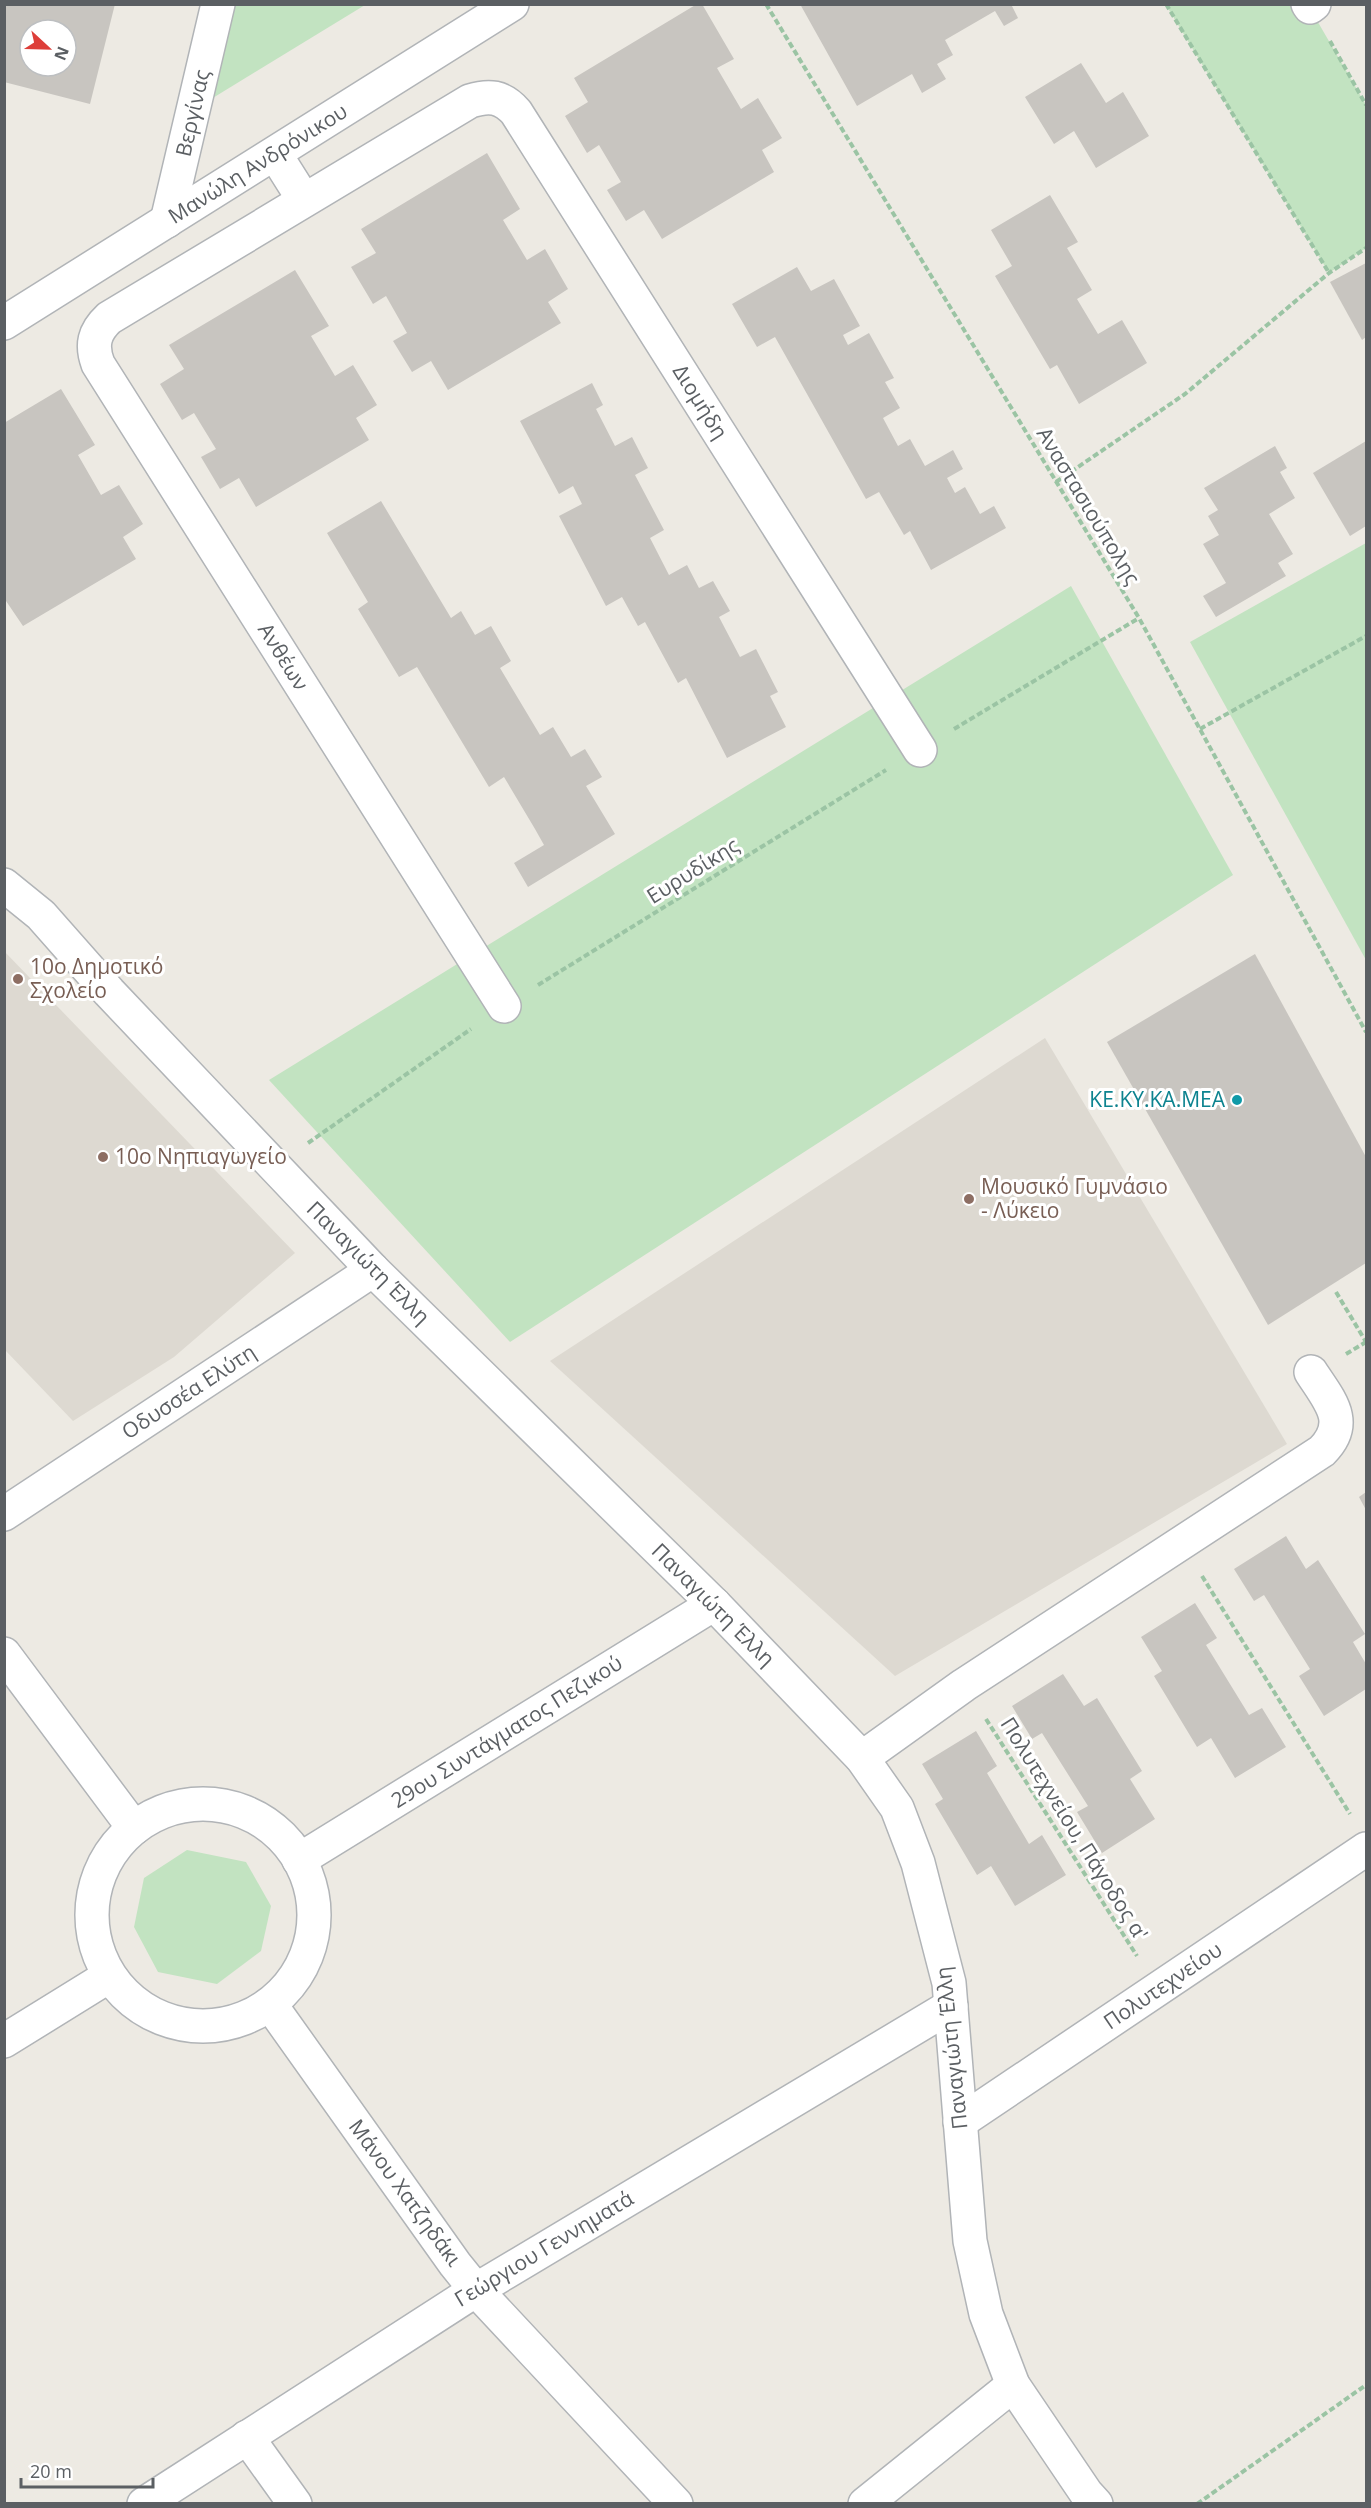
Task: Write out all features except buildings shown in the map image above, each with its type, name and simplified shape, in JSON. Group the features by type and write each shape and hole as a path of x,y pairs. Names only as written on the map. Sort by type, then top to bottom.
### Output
{"street":[{"name":"Βεργίνας","path":"167,221 218,4"},
{"name":"Μανώλη Ανδρόνικου","path":"4,323 512,4"},
{"name":"Διομήδη","path":"457,109 483,97 495,97 508,102 516,112 920,750"},
{"name":"Ανθέων","path":"457,109 121,311 99,327 94,339 93,352 98,364 504,1006"},
{"path":"275,154 304,200"},
{"path":"4,298 60,288"},
{"name":"Παναγιώτη Έλλη","path":"4,885 41,915 110,992 373,1270 714,1604 862,1758 897,1808 918,1863 949,1983 970,2241 986,2314 1013,2385 1086,2493 1096,2504"},
{"name":"Οδυσσέα Ελύτη","path":"4,1514 373,1270"},
{"path":"862,1758 964,1685 1322,1451 1331,1442 1336,1431 1337,1418 1311,1372"},
{"name":"29ου Συντάγματος Πεζικού","path":"299,1860 714,1604"},
{"path":"4,1654 134,1828"},
{"path":"199,1803 226,1806 251,1814 274,1830 293,1849 299,1860 306,1873 313,1900 314,1927 308,1954 295,1978 277,1999 255,2014 229,2024 202,2028 176,2024 151,2015 128,2000 109,1976 99,1956 92,1931 92,1904 98,1878 110,1854 134,1828 148,1818 173,1808 199,1803"},
{"name":"Πολυτεχνείου","path":"960,2122 1158,1989 1360,1835"},
{"path":"4,2041 109,1976"},
{"name":"Μάνου Χατζηδάκι","path":"270,2004 432,2234 476,2290 676,2504"},
{"name":"Γεώργιου Γεννηματά","path":"144,2504 476,2290 951,2006"},
{"path":"865,2504 1013,2385"},
{"path":"247,2437 295,2504"}],"path":[{"name":"Αναστασιούπολης","path":"766,4 1139,618 1366,1032"},
{"path":"1166,4 1329,273"},
{"path":"1311,5 1366,105"},
{"path":"1056,482 1185,394 1329,273 1366,248"},
{"name":"Ευρυδίκης","path":"274,1167 504,1006 1139,618"},
{"path":"1200,729 1366,636"},
{"path":"1336,1292 1366,1343"},
{"path":"1182,1543 1360,1835"},
{"name":"Πολυτεχνείου, Πάγοδος α'","path":"964,1685 1158,1989"},
{"path":"1197,2504 1366,2385"}],"shaded area":[{"name":"10ο Νηπιαγωγείο","path":"4,951 295,1253 174,1357 73,1421 5,1350"},
{"name":"Μουσικό Γυμνάσιο - Λύκειο","path":"1045,1038 1287,1444 895,1676 550,1361"}],"green space":[{"path":"228,5 365,5 203,104"},
{"path":"1166,5 1308,5 1366,105 1366,248 1329,273"},
{"path":"1366,543 1366,960 1190,642"},
{"path":"1071,586 1233,875 510,1342 269,1080"},
{"path":"187,1850 246,1862 271,1906 261,1951 217,1984 158,1972 134,1927 144,1878"}],"place":[{"name":"10ο Δημοτικό Σχολείο","path":"18,979"},
{"name":"ΚΕ.ΚΥ.ΚΑ.ΜΕΑ","path":"1237,1100"},
{"name":"10ο Νηπιαγωγείο","path":"103,1157"},
{"name":"Μουσικό Γυμνάσιο - Λύκειο","path":"969,1199"}]}
